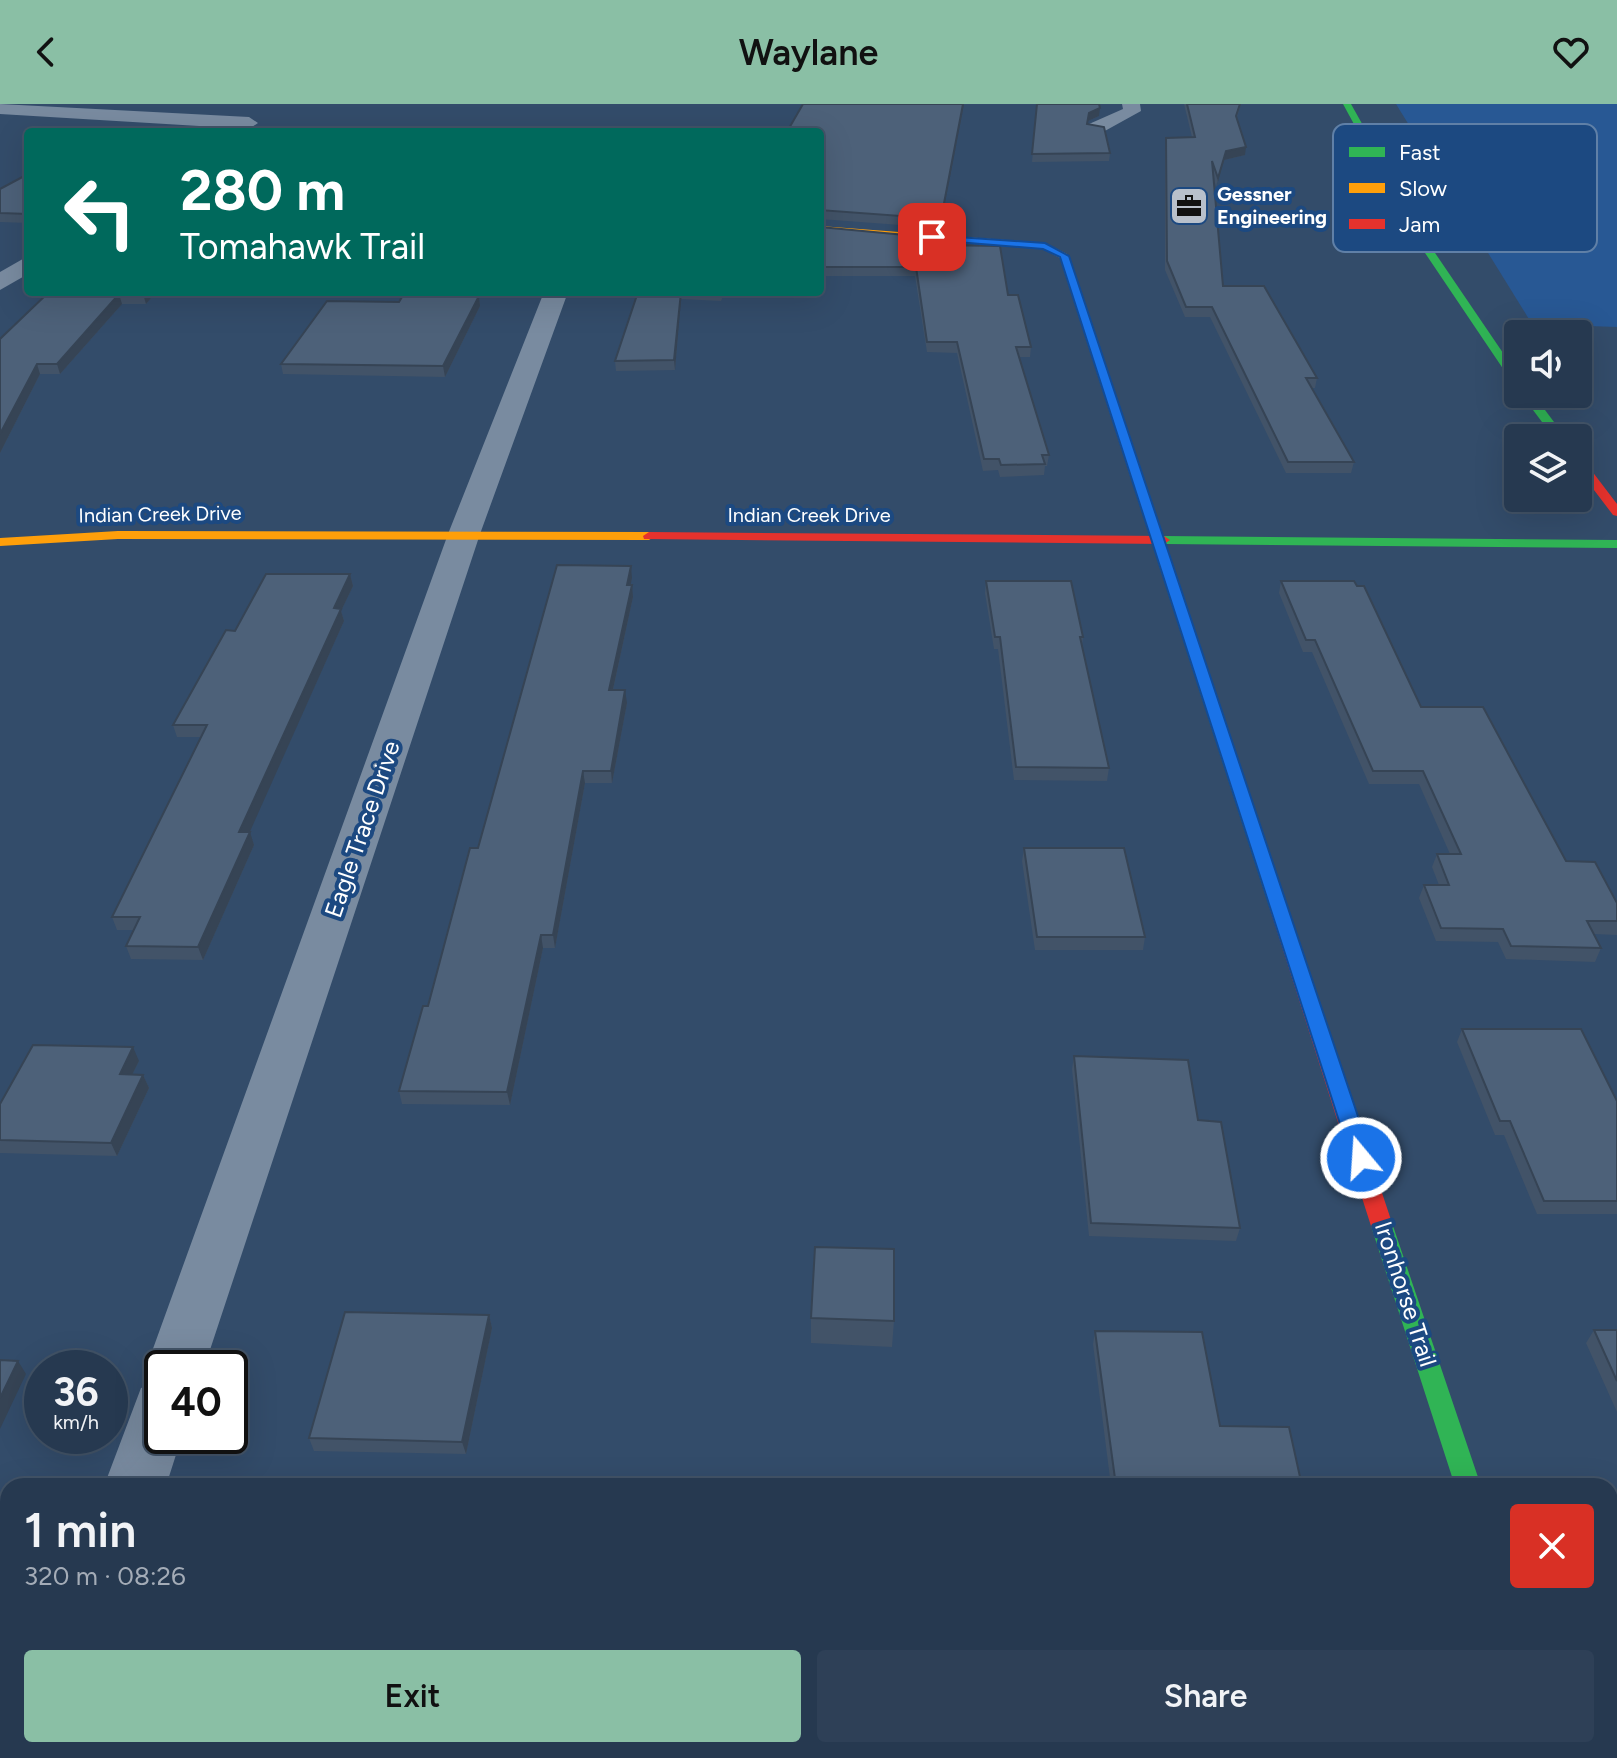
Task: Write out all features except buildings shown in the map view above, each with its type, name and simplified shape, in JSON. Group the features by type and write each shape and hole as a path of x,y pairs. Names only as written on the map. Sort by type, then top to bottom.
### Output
{"street":[{"path":"1096,128 1132,111 1131,104"},
{"path":"1347,104 1357,124"},
{"path":"0,109 242,128 266,112"},
{"name":"Ironhorse Trail","path":"824,229 1045,246 1064,256 1465,1478"},
{"path":"1430,252 1504,365"},
{"path":"0,283 24,266"},
{"name":"Eagle Trace Drive","path":"181,1350 464,534 554,296"},
{"path":"1592,479 1617,512"},
{"name":"Indian Creek Drive","path":"0,542 118,535 464,534 1617,544"},
{"path":"138,1478 146,1454"}],"shaded area":[{"path":"1396,104 1617,104 1617,327 1592,326 1592,320 1530,320 1487,252 1597,252 1597,124 1408,124"}],"traffic: fast":[{"path":"1347,104 1358,124"},
{"path":"1429,252 1504,362"},
{"path":"1538,408 1550,424"},
{"path":"1136,475 1278,906"},
{"path":"1164,540 1617,544"},
{"path":"1382,1226 1465,1478"}],"traffic: slow":[{"path":"824,229 1045,246 1064,256 1136,475"},
{"path":"0,542 118,535 649,536"}],"traffic: jam":[{"path":"1592,479 1617,512"},
{"path":"649,536 1164,540"},
{"path":"1278,906 1382,1226"}],"place":[{"name":"Gessner Engineering","path":"1189,206"}],"route":[{"path":"932,237 1045,246 1064,256 1361,1158"}]}
